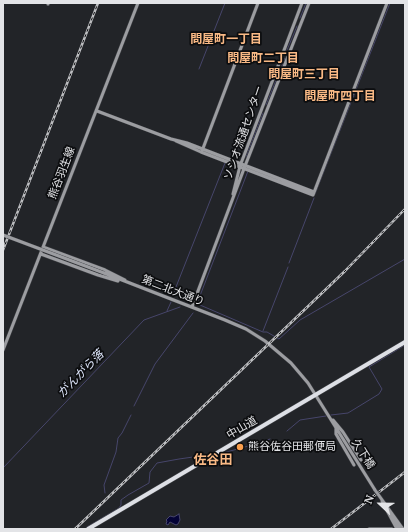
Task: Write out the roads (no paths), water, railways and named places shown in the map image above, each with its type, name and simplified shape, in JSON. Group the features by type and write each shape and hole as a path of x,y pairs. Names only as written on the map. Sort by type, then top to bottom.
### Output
{"highway":[{"name":"中山道","path":"88,529 405,342"}],"street":[{"name":"熊谷羽生線","path":"3,350 138,3"},
{"path":"202,151 258,3"},
{"name":"ソシオ流通センター","path":"232,203 240,165 302,3"},
{"path":"192,308 309,3"},
{"path":"97,111 176,141 187,143 202,151 314,194 387,3"},
{"name":"第二北大通り","path":"3,235 239,326 261,338 291,363 316,395 328,414"},
{"path":"44,247 105,270 150,291"},
{"path":"41,254 104,277 135,286"},
{"path":"328,414 336,428 336,434 354,464"},
{"path":"328,414 343,432 362,460"},
{"name":"久下橋","path":"336,428 376,490"},
{"path":"376,490 404,529"},
{"path":"376,490 399,529"},
{"path":"369,529 404,529"}],"waterway":[{"path":"199,69 225,3"},
{"path":"300,18 306,3"},
{"path":"315,194 390,3"},
{"path":"287,50 297,26"},
{"path":"266,105 285,58"},
{"path":"246,157 263,113"},
{"path":"174,292 225,163"},
{"path":"198,301 248,171"},
{"path":"289,263 314,198"},
{"name":"がんがら落","path":"200,305 263,332 267,332 279,339 300,320 405,259"},
{"path":"263,331 288,267"},
{"path":"167,311 171,302"},
{"name":"がんがら落","path":"3,468 144,320 180,307"},
{"path":"134,406 155,364 193,313"},
{"path":"331,415 348,413 379,394 382,389 369,367 405,345"},
{"path":"105,493 104,485 116,452 118,438 131,415"},
{"path":"287,431 300,420 326,416"},
{"path":"211,459 223,453 270,439"},
{"path":"87,527 119,508 121,505 121,500 149,483 150,472 157,463 200,456 205,458"}],"railway":[{"path":"3,250 98,3"},
{"path":"75,529 345,271 405,209"},
{"path":"331,529 405,472"}],"place":[{"name":"熊谷佐谷田郵便局","path":"240,447"}],"district":[{"name":"問屋町一丁目","path":"226,40"},
{"name":"問屋町二丁目","path":"263,59"},
{"name":"問屋町三丁目","path":"304,75"},
{"name":"問屋町四丁目","path":"340,97"},
{"name":"佐谷田","path":"213,460"}]}
